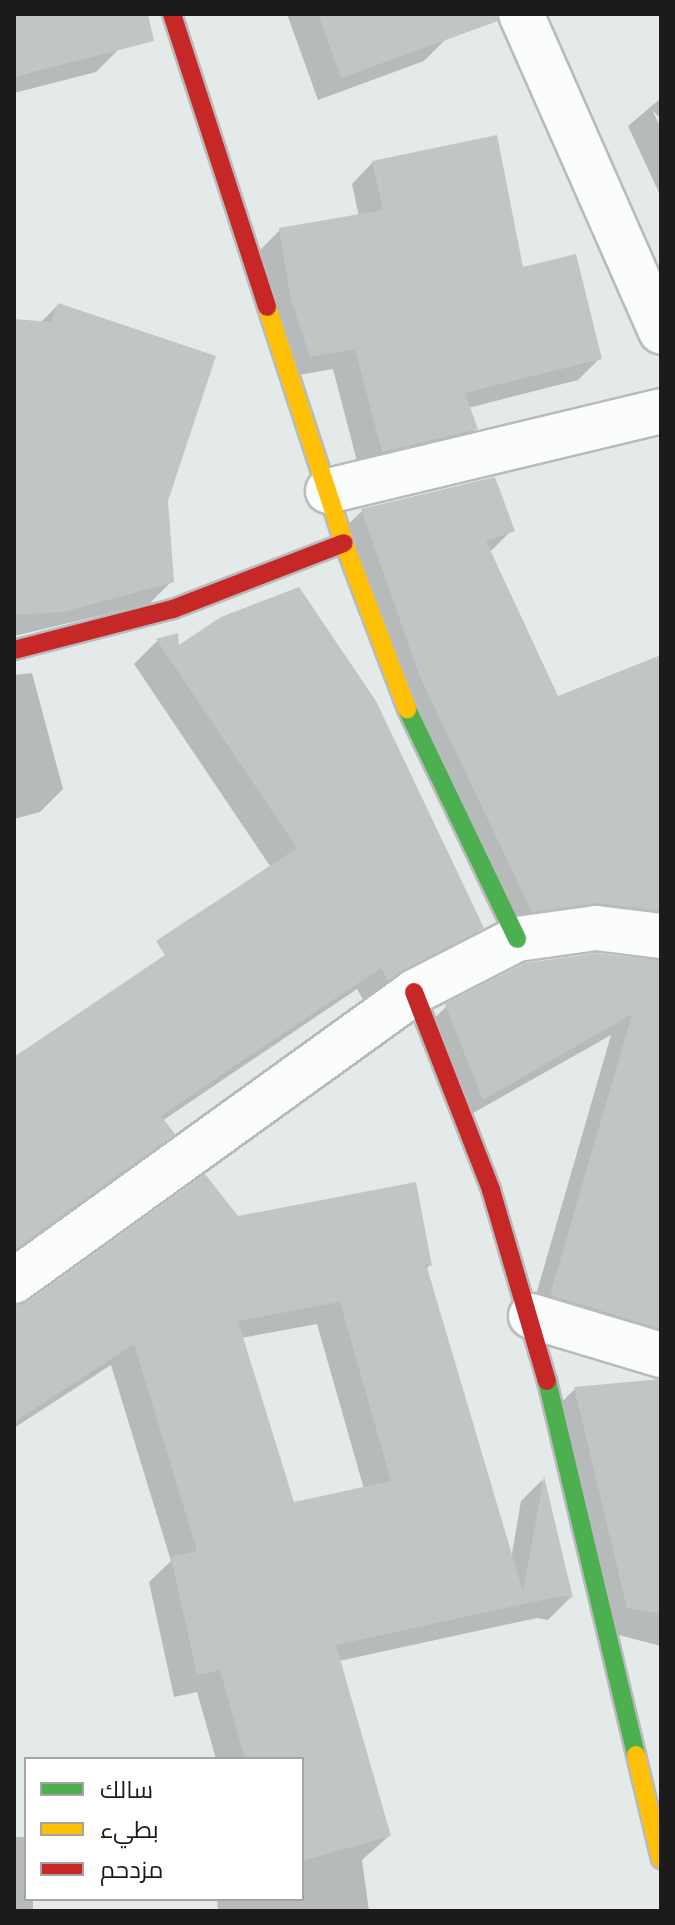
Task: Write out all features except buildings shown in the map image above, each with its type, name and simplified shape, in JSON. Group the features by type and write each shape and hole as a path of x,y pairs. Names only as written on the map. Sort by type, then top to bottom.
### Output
{"street":[{"path":"172,14 344,543 397,687 517,939"},
{"path":"521,14 661,332"},
{"path":"328,491 661,411"},
{"path":"14,650 173,609 344,543"},
{"path":"14,1281 414,992 517,939 596,928 661,936"},
{"path":"414,992 491,1190 531,1316 661,1859"},
{"path":"531,1316 661,1355"}],"traffic: fast":[{"path":"407,709 517,939"},
{"path":"547,1381 636,1755"}],"traffic: slow":[{"path":"267,307 344,543 407,709"},
{"path":"636,1755 661,1859"}],"traffic: jam":[{"path":"172,14 267,307"},
{"path":"14,650 173,609 344,543"},
{"path":"414,992 491,1190 547,1381"}]}
